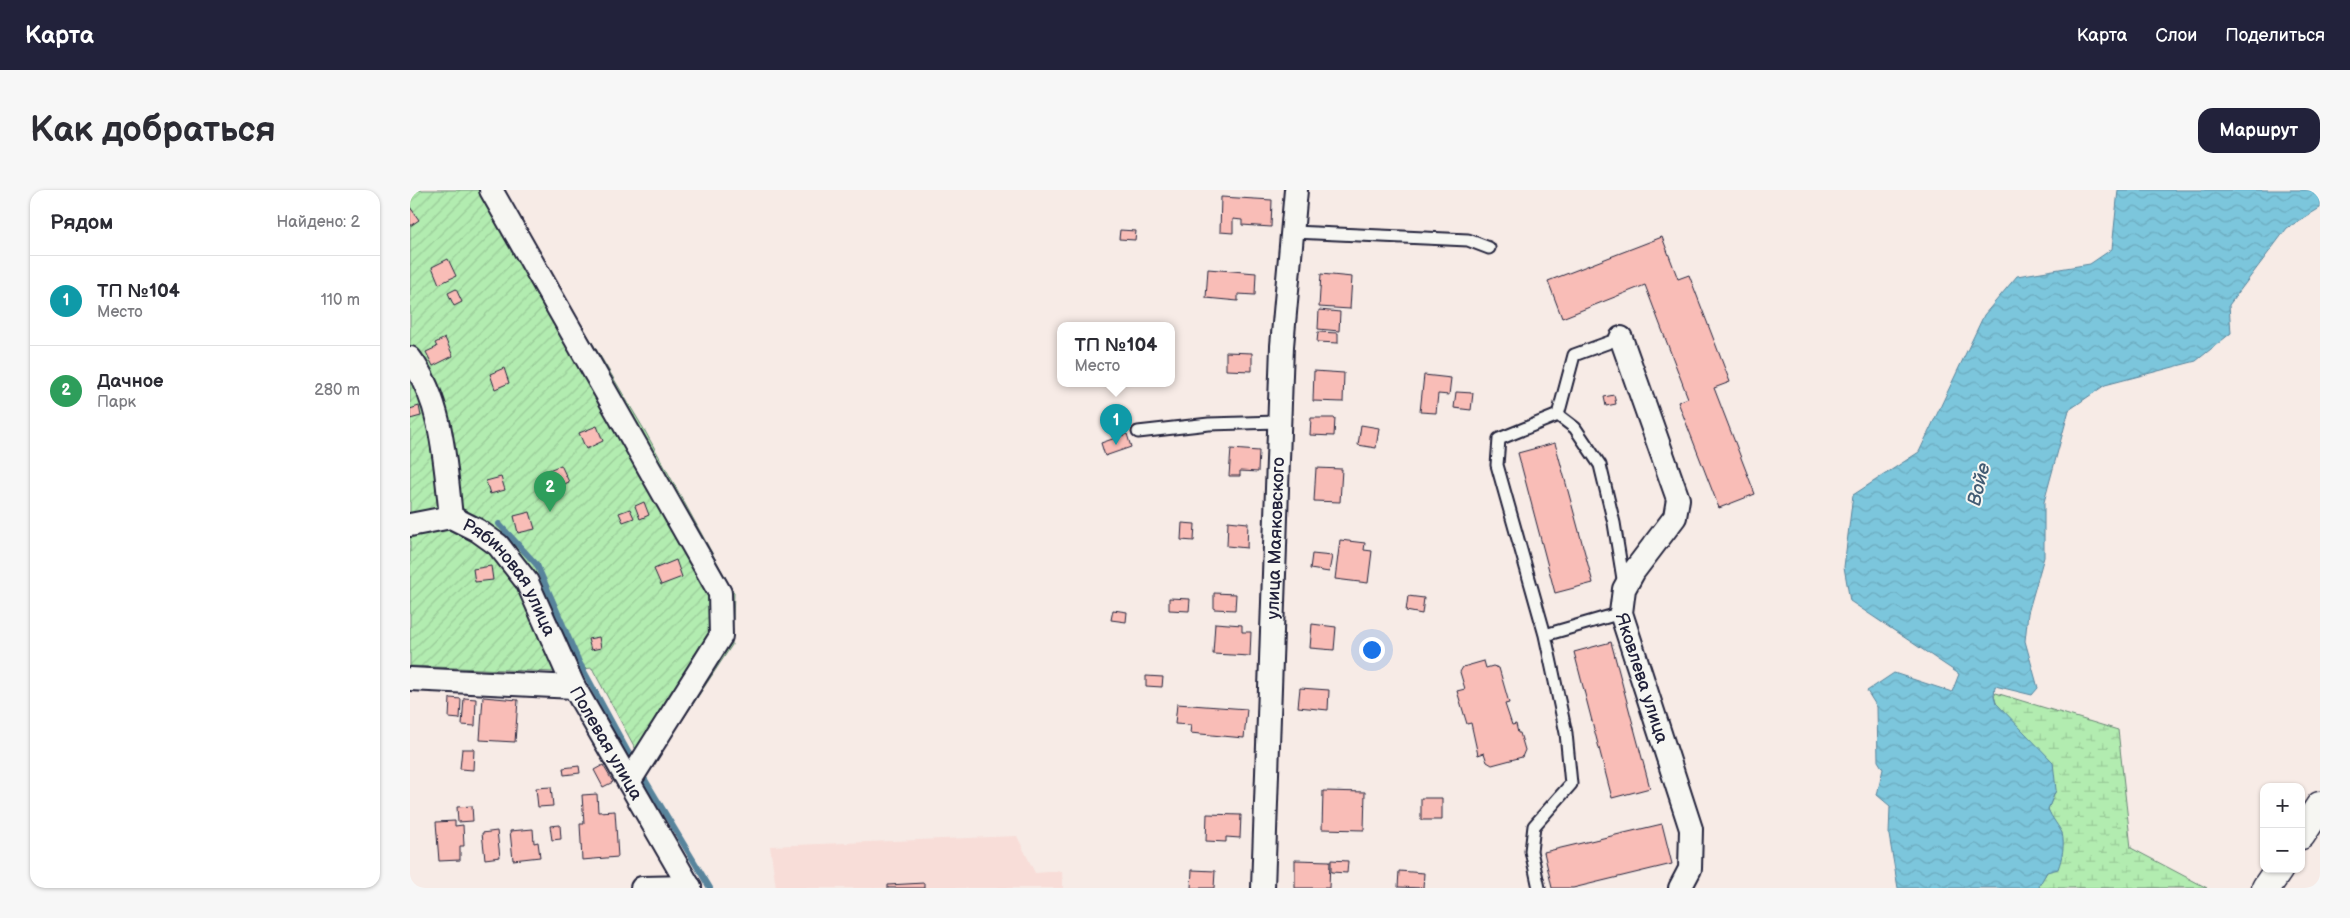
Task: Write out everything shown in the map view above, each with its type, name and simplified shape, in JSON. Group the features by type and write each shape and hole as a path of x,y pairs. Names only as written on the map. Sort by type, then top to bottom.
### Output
{"main road":[{"path":"2305,829 2320,806"},
{"path":"2266,888 2276,873"}],"street":[{"path":"491,190 720,593 721,636 629,782"},
{"name":"улица Маяковского","path":"1264,888 1282,346 1294,232 1296,190"},
{"name":"Яковлева улица","path":"1621,338 1678,499 1675,517 1634,571 1624,589 1621,613 1691,829 1690,869 1680,888"},
{"path":"410,358 421,372 434,406 445,458 451,517"},
{"name":"Рябиновая улица","path":"410,526 451,517 477,530 498,545 527,582 574,687"},
{"name":"Полевая улица","path":"410,679 574,687 690,887"},
{"path":"642,888 690,887"}],"lane":[{"path":"1294,232 1468,240 1489,248"},
{"path":"1558,416 1574,355 1621,338"},
{"path":"1558,416 1575,428 1600,465 1614,523 1624,589"},
{"path":"1539,888 1531,851 1534,826 1571,784 1566,733 1546,635 1497,465 1500,438 1558,416"},
{"path":"1138,432 1209,424 1280,422"},
{"path":"1546,635 1621,613"}],"shaded area":[{"path":"1017,836 1035,873 1062,871 1063,888 776,888 770,846"}],"green space":[{"path":"410,190 501,190 645,431 734,593 732,645 648,772 592,668 553,672 410,666"},
{"path":"1996,693 2118,730 2131,848 2207,888 2040,888 2038,886 2047,872 2062,833 2053,822 2048,809 2056,790 1996,703 1994,696"}],"water":[{"name":"Войе","path":"2118,190 2320,190 2320,208 2287,228 2229,305 2231,333 2196,361 2105,385 2069,410 2044,502 2044,557 2028,613 2025,641 2038,688 2032,695 1995,686 1994,696 1996,703 2053,762 2056,790 2048,809 2063,838 2063,851 2058,869 2047,872 2039,886 2040,888 1898,888 1889,835 1890,806 1877,795 1883,769 1878,761 1877,707 1867,691 1894,673 1952,692 1959,674 1850,601 1844,567 1853,495 1919,452 1984,315 2017,276 2090,264 2112,249"}],"building":[{"path":"1221,197 1272,200 1271,227 1242,225 1242,220 1233,219 1233,233 1220,232"},
{"path":"410,207 419,220 410,226"},
{"path":"1120,230 1136,231 1135,240 1119,239"},
{"path":"1662,237 1678,279 1689,275 1730,382 1714,388 1755,494 1719,508 1678,402 1688,398 1645,285 1562,318 1548,281"},
{"path":"448,259 456,276 439,284 432,267"},
{"path":"1208,269 1256,273 1255,295 1238,294 1238,301 1206,298"},
{"path":"1321,274 1352,277 1350,309 1319,307"},
{"path":"456,289 462,302 454,306 448,293"},
{"path":"1319,310 1340,312 1339,331 1318,329"},
{"path":"1318,332 1338,333 1338,343 1317,342"},
{"path":"445,338 453,356 433,366 426,352 437,347 435,343"},
{"path":"1226,352 1252,353 1252,371 1226,370"},
{"path":"504,368 509,383 495,389 490,374"},
{"path":"1314,371 1344,373 1343,402 1313,401"},
{"path":"1424,375 1451,378 1449,395 1438,394 1436,413 1420,412"},
{"path":"1456,392 1473,393 1471,410 1454,408"},
{"path":"1614,395 1616,404 1606,406 1604,397"},
{"path":"419,406 421,416 410,419 410,409"},
{"path":"1311,418 1335,418 1334,436 1310,435"},
{"path":"1361,425 1379,428 1376,448 1358,445"},
{"path":"597,426 603,441 586,449 579,433"},
{"path":"1127,434 1131,447 1105,456 1101,443"},
{"path":"1555,443 1593,583 1555,593 1518,453"},
{"path":"1231,449 1259,451 1258,472 1240,471 1240,476 1229,476"},
{"path":"561,465 569,482 557,487 549,470"},
{"path":"1316,468 1342,469 1340,502 1314,501"},
{"path":"501,477 505,490 490,494 486,481"},
{"path":"644,502 649,515 640,519 635,506"},
{"path":"630,509 634,518 623,522 619,513"},
{"path":"530,512 535,529 518,533 514,516"},
{"path":"1228,521 1248,523 1247,548 1227,546"},
{"path":"1182,523 1195,524 1194,541 1181,540"},
{"path":"1340,540 1365,543 1364,550 1372,551 1368,583 1335,579"},
{"path":"1312,554 1332,556 1329,572 1310,569"},
{"path":"676,560 682,577 661,585 654,569"},
{"path":"491,566 493,580 475,582 473,569"},
{"path":"1214,593 1236,594 1235,610 1214,609"},
{"path":"1408,596 1424,598 1422,614 1406,611"},
{"path":"1169,598 1190,599 1189,611 1169,610"},
{"path":"1113,610 1127,612 1126,622 1111,620"},
{"path":"1215,623 1242,625 1242,632 1251,632 1250,656 1213,654"},
{"path":"1312,624 1336,627 1334,650 1310,648"},
{"path":"599,637 601,648 591,650 588,639"},
{"path":"1611,642 1650,788 1612,798 1574,652"},
{"path":"1484,661 1486,668 1493,666 1499,668 1509,703 1505,704 1512,725 1516,724 1518,733 1520,733 1525,750 1522,757 1492,765 1487,762 1484,753 1478,755 1471,723 1467,724 1457,691 1465,689 1460,672 1463,667"},
{"path":"1146,676 1163,677 1162,687 1146,686"},
{"path":"1300,688 1329,690 1328,710 1298,707"},
{"path":"483,697 518,700 515,742 480,740"},
{"path":"450,698 461,699 460,719 449,718"},
{"path":"464,698 476,699 475,726 462,725"},
{"path":"1177,704 1247,709 1244,738 1190,733 1191,725 1175,724"},
{"path":"462,749 474,749 473,770 460,769"},
{"path":"603,765 613,782 603,787 594,770"},
{"path":"579,766 580,773 564,775 563,768"},
{"path":"551,787 553,806 538,807 536,788"},
{"path":"1323,791 1365,792 1364,830 1322,829"},
{"path":"597,794 598,812 615,811 618,857 582,860 580,824 584,824 582,795"},
{"path":"1421,798 1442,798 1442,820 1421,820"},
{"path":"472,806 473,821 458,822 457,807"},
{"path":"1207,814 1241,815 1240,838 1226,837 1226,842 1206,841"},
{"path":"455,821 455,826 463,825 464,846 460,846 460,860 439,861 436,822"},
{"path":"1662,824 1672,864 1573,888 1552,888 1544,852"},
{"path":"560,825 561,839 552,840 550,826"},
{"path":"533,829 534,843 538,842 540,857 513,860 510,831"},
{"path":"497,831 500,857 485,859 482,833"},
{"path":"1295,860 1330,861 1329,888 1295,888"},
{"path":"1331,860 1348,861 1347,873 1331,872"},
{"path":"1192,870 1215,871 1214,888 1191,888"},
{"path":"1399,871 1424,873 1423,888 1398,887"},
{"path":"924,883 924,888 888,888 888,885"}],"waterway":[{"path":"499,524 537,565 579,662 635,765"},
{"path":"641,773 710,888"}],"place":[{"name":"ТП №104","path":"1116,445"},
{"name":"Дачное","path":"550,512"}]}
